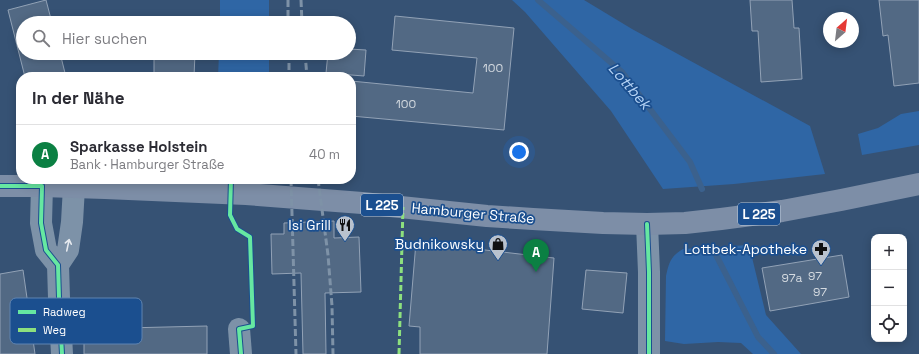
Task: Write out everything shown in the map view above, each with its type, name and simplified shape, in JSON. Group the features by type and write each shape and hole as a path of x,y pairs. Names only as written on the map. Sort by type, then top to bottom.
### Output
{"main road":[{"name":"Hamburger Straße","path":"0,186 105,188 246,194 362,203 487,216 647,224 685,223 782,211 919,184"}],"street":[{"path":"42,186 41,223 46,250 58,265"},
{"path":"59,298 58,265 68,250 72,222 74,187"},
{"path":"647,224 649,272 649,354"},
{"path":"239,329 241,354"},
{"path":"61,344 62,354"}],"shaded area":[{"path":"220,0 269,0 269,16 220,16"},
{"path":"512,0 584,0 632,29 810,126 825,174 734,184 663,189 611,111 525,12"},
{"path":"219,60 269,60 269,72 218,72"},
{"path":"919,111 919,145 862,155 858,134 878,128 901,114"},
{"path":"749,245 766,315 801,354 753,354 741,343 718,342 684,344 665,341 666,276 673,257 683,249"}],"building":[{"path":"46,0 50,16 16,16 16,42 8,10"},
{"path":"750,0 792,0 794,28 799,28 802,79 761,82 758,31 752,31"},
{"path":"879,0 919,0 919,83 894,86 888,35 883,36"},
{"path":"395,16 514,28 504,130 356,116 356,81 473,93 477,58 392,50"},
{"path":"356,49 366,50 364,76 356,75 356,72 326,72 327,60 356,60"},
{"path":"21,60 62,60 65,72 24,72"},
{"path":"154,60 195,60 194,72 154,72"},
{"path":"334,221 334,238 359,237 361,292 325,293 326,354 303,354 301,273 272,274 271,234 284,234 284,223"},
{"path":"416,242 554,258 547,354 420,354 420,327 409,326"},
{"path":"842,255 849,297 770,311 762,268"},
{"path":"23,270 27,298 10,298 10,344 34,344 35,354 0,354 0,274"},
{"path":"586,270 627,273 623,313 582,309"},
{"path":"207,326 207,354 84,354 84,344 142,344 142,328"}],"waterway":[{"name":"Lottbek","path":"538,0 622,72 690,162 702,189"},
{"name":"Lottbek","path":"714,251 758,337 774,354"}],"railway":[{"path":"288,0 288,16"},
{"path":"301,0 302,16"},
{"path":"289,60 289,72"},
{"path":"306,60 307,72"},
{"path":"291,184 296,354"},
{"path":"319,184 328,255 332,306 333,354"}],"marked path":[{"path":"399,354 403,207"}],"cycle path":[{"path":"231,184 230,215 237,229 250,237 253,326 239,329 241,354"},
{"path":"0,186 42,186 41,223 46,250 58,265 59,298"},
{"path":"647,224 649,272 649,354"},
{"path":"61,344 62,354"}],"place":[{"name":"Isi Grill","path":"345,242"},
{"name":"Budnikowsky","path":"498,261"},
{"name":"Lottbek-Apotheke","path":"821,266"},
{"name":"Sparkasse Holstein","path":"536,272"}]}
